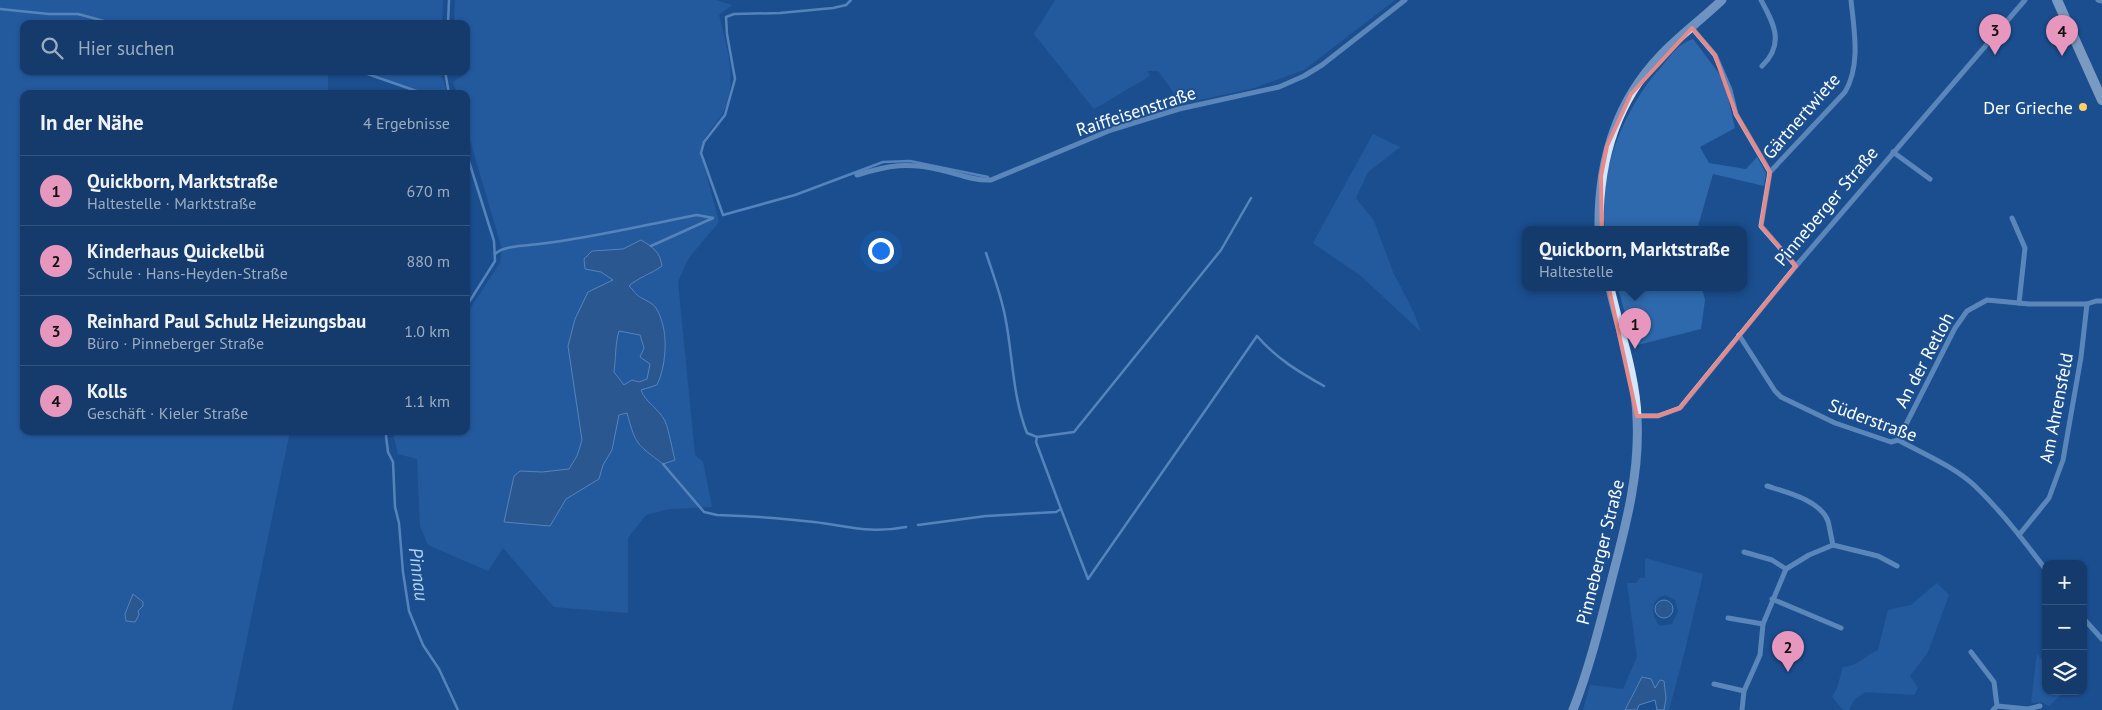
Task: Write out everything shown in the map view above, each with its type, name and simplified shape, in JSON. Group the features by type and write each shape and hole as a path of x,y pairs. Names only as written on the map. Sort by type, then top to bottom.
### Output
{"main road":[{"path":"1599,226 1598,206 1601,176 1608,146 1621,110 1630,94 1659,58 1722,0"},
{"path":"2057,0 2102,100"},
{"path":"1611,291 1634,388 1637,416"},
{"name":"Pinneberger Straße","path":"1573,710 1606,603 1629,512 1638,448 1637,416"}],"street":[{"name":"Raiffeisenstraße","path":"857,175 882,167 904,164 939,170 982,181 991,180 1111,130 1179,109 1279,87 1304,76 1322,64 1405,0"},
{"path":"1761,0 1773,22 1776,41 1771,57 1762,66"},
{"name":"Gärtnertwiete","path":"1796,266 1761,226 1770,172 1851,82 1855,67 1851,0"},
{"name":"Pinneberger Straße","path":"1637,416 1658,416 1680,408 1796,266 2025,0"},
{"path":"2098,0 2102,1"},
{"path":"1692,28 1715,55 1730,90 1736,114 1770,172"},
{"name":"Pinneberger Straße","path":"1893,152 1930,180"},
{"path":"2012,218 2025,248 2019,303"},
{"name":"An der Retloh","path":"1898,440 1955,328 1967,312 1987,300 2019,303 2087,304 2102,301"},
{"name":"Am Ahrensfeld","path":"2019,535 2049,498 2063,460 2081,357 2087,304"},
{"name":"Süderstraße","path":"1739,335 1774,391 1781,397 1835,423 1891,442 1898,440 1948,467 1976,486 2019,535 2042,565"},
{"path":"1767,486 1793,494 1812,503 1827,519 1833,545"},
{"path":"1742,710 1744,691 1760,656 1762,624 1786,569 1809,554 1833,545 1878,556 1897,566"},
{"path":"1744,552 1772,560 1786,569"},
{"path":"1772,599 1841,628"},
{"path":"1728,618 1762,624"},
{"path":"2087,622 2102,639"},
{"path":"1971,652 1994,682 1995,708 2028,709 2040,706"},
{"path":"1714,684 1744,691"}],"highlighted area":[{"path":"1692,28 1715,55 1736,114 1770,172 1761,226 1796,266 1680,408 1658,416 1637,416 1602,257 1601,176 1607,146 1631,94"}],"shaded area":[{"path":"0,0 443,0 442,20 20,20 20,75 328,75 328,90 20,90 20,435 289,435 232,710 0,710"},
{"path":"455,0 716,0 732,5 719,15 729,60 731,83 729,94 723,112 704,141 701,154 719,222 688,259 678,282 695,455 703,462 712,507 669,509 646,515 628,538 628,613 554,607 503,548 488,571 428,545 420,526 417,459 398,454 395,435 470,435 470,309 500,263 502,249 470,140 470,90 456,90 453,82 464,75 470,75 470,20 454,20","holes":["623,249 650,275 637,278 629,285 637,294 655,307 657,384 640,389 644,397 664,421 667,442 663,464 638,443 627,413 619,416 612,450 603,465 599,478 566,499 550,526 504,522 514,476 520,471 542,472 569,469 577,456 582,440 568,346 614,281 601,272 585,269 592,251"]},
{"path":"1055,0 1395,0 1304,70 1254,88 1182,104 1158,71 1147,71 1150,76 1094,109 1034,34"},
{"path":"1693,39 1724,80 1735,128 1700,147 1709,163 1746,169 1757,157 1766,173 1764,186 1713,174 1698,226 1605,226 1603,201 1607,175 1611,158 1624,124 1651,79 1683,44"},
{"path":"367,75 441,75 447,90 412,90"},
{"path":"1373,134 1400,147 1368,172 1356,198 1374,221 1393,272 1414,313 1421,332 1361,276 1313,243"},
{"path":"641,240 655,250 661,261 662,266 629,286 637,295 650,302 656,308 663,326 665,357 657,385 641,390 665,421 675,460 663,464 643,448 635,438 627,413 619,415 612,450 603,465 599,479 566,499 550,526 504,522 514,476 520,471 542,472 569,469 577,456 582,440 568,346 575,319 588,292 613,280 601,272 585,269 584,259 592,251 623,249","holes":["619,331 640,335 644,348 640,357 650,364 647,379 639,382 632,380 624,385 614,372"]},
{"path":"1619,291 1703,291 1705,300 1701,329 1634,346"},
{"path":"619,331 640,335 650,364 647,379 639,382 632,380 624,385 614,372"},
{"path":"1645,558 1703,574 1669,710 1664,710 1666,698 1642,677 1625,710 1583,710 1590,685 1623,689 1637,657 1627,583 1636,583 1640,578 1645,578","holes":["1665,595 1675,600 1678,611 1672,624 1660,626 1653,613 1656,600"]},
{"path":"1937,583 1949,595 1928,652 1910,676 1918,688 1914,695 1865,692 1854,700 1849,710 1843,710 1832,697 1837,688 1843,667 1853,665 1878,650 1888,610 1911,605"},
{"path":"133,594 143,602 135,622 126,621 125,614"},
{"path":"1664,600 1670,603 1673,609 1670,615 1664,618 1658,615 1655,609 1658,603"},
{"path":"2037,654 2042,660 2042,695 2061,695 2049,706 2041,702 2031,703"},
{"path":"1642,677 1651,679 1655,688 1660,680 1664,681 1666,698 1664,710 1657,710 1655,700 1639,705 1637,710 1625,710"}],"waterway":[{"name":"Pinnau","path":"448,20 449,0"},
{"path":"851,0 846,5 833,8 780,13 734,14 726,17 735,79 725,115 704,142 701,153 723,215 795,195 883,162 910,161 988,177"},
{"path":"0,9 49,14 78,14 100,20"},
{"path":"370,75 414,90"},
{"name":"Pinnau","path":"446,75 448,90"},
{"name":"Pinnau","path":"470,165 494,241 495,261 470,301"},
{"path":"1061,509 1036,442 1037,437 1074,432 1221,250 1251,198"},
{"path":"495,254 509,247 579,238 697,215 713,218"},
{"path":"651,246 713,218"},
{"path":"986,253 997,284 1008,331 1018,404 1022,419 1027,433 1037,437"},
{"path":"918,525 986,516 1056,512 1061,509 1088,579 1257,336 1280,358 1324,386"},
{"name":"Pinnau","path":"386,435 388,452 393,462 395,507 399,523 403,572 409,611 423,645 439,669 458,710"},
{"path":"663,464 704,512 717,515 766,517 870,530 906,527"}],"place":[{"name":"Reinhard Paul Schulz Heizungsbau","path":"1995,55"},
{"name":"Kolls","path":"2062,56"},
{"name":"Der Grieche","path":"2083,107"},
{"name":"Quickborn, Marktstraße","path":"1635,349"},
{"name":"Kinderhaus Quickelbü","path":"1788,672"}]}
